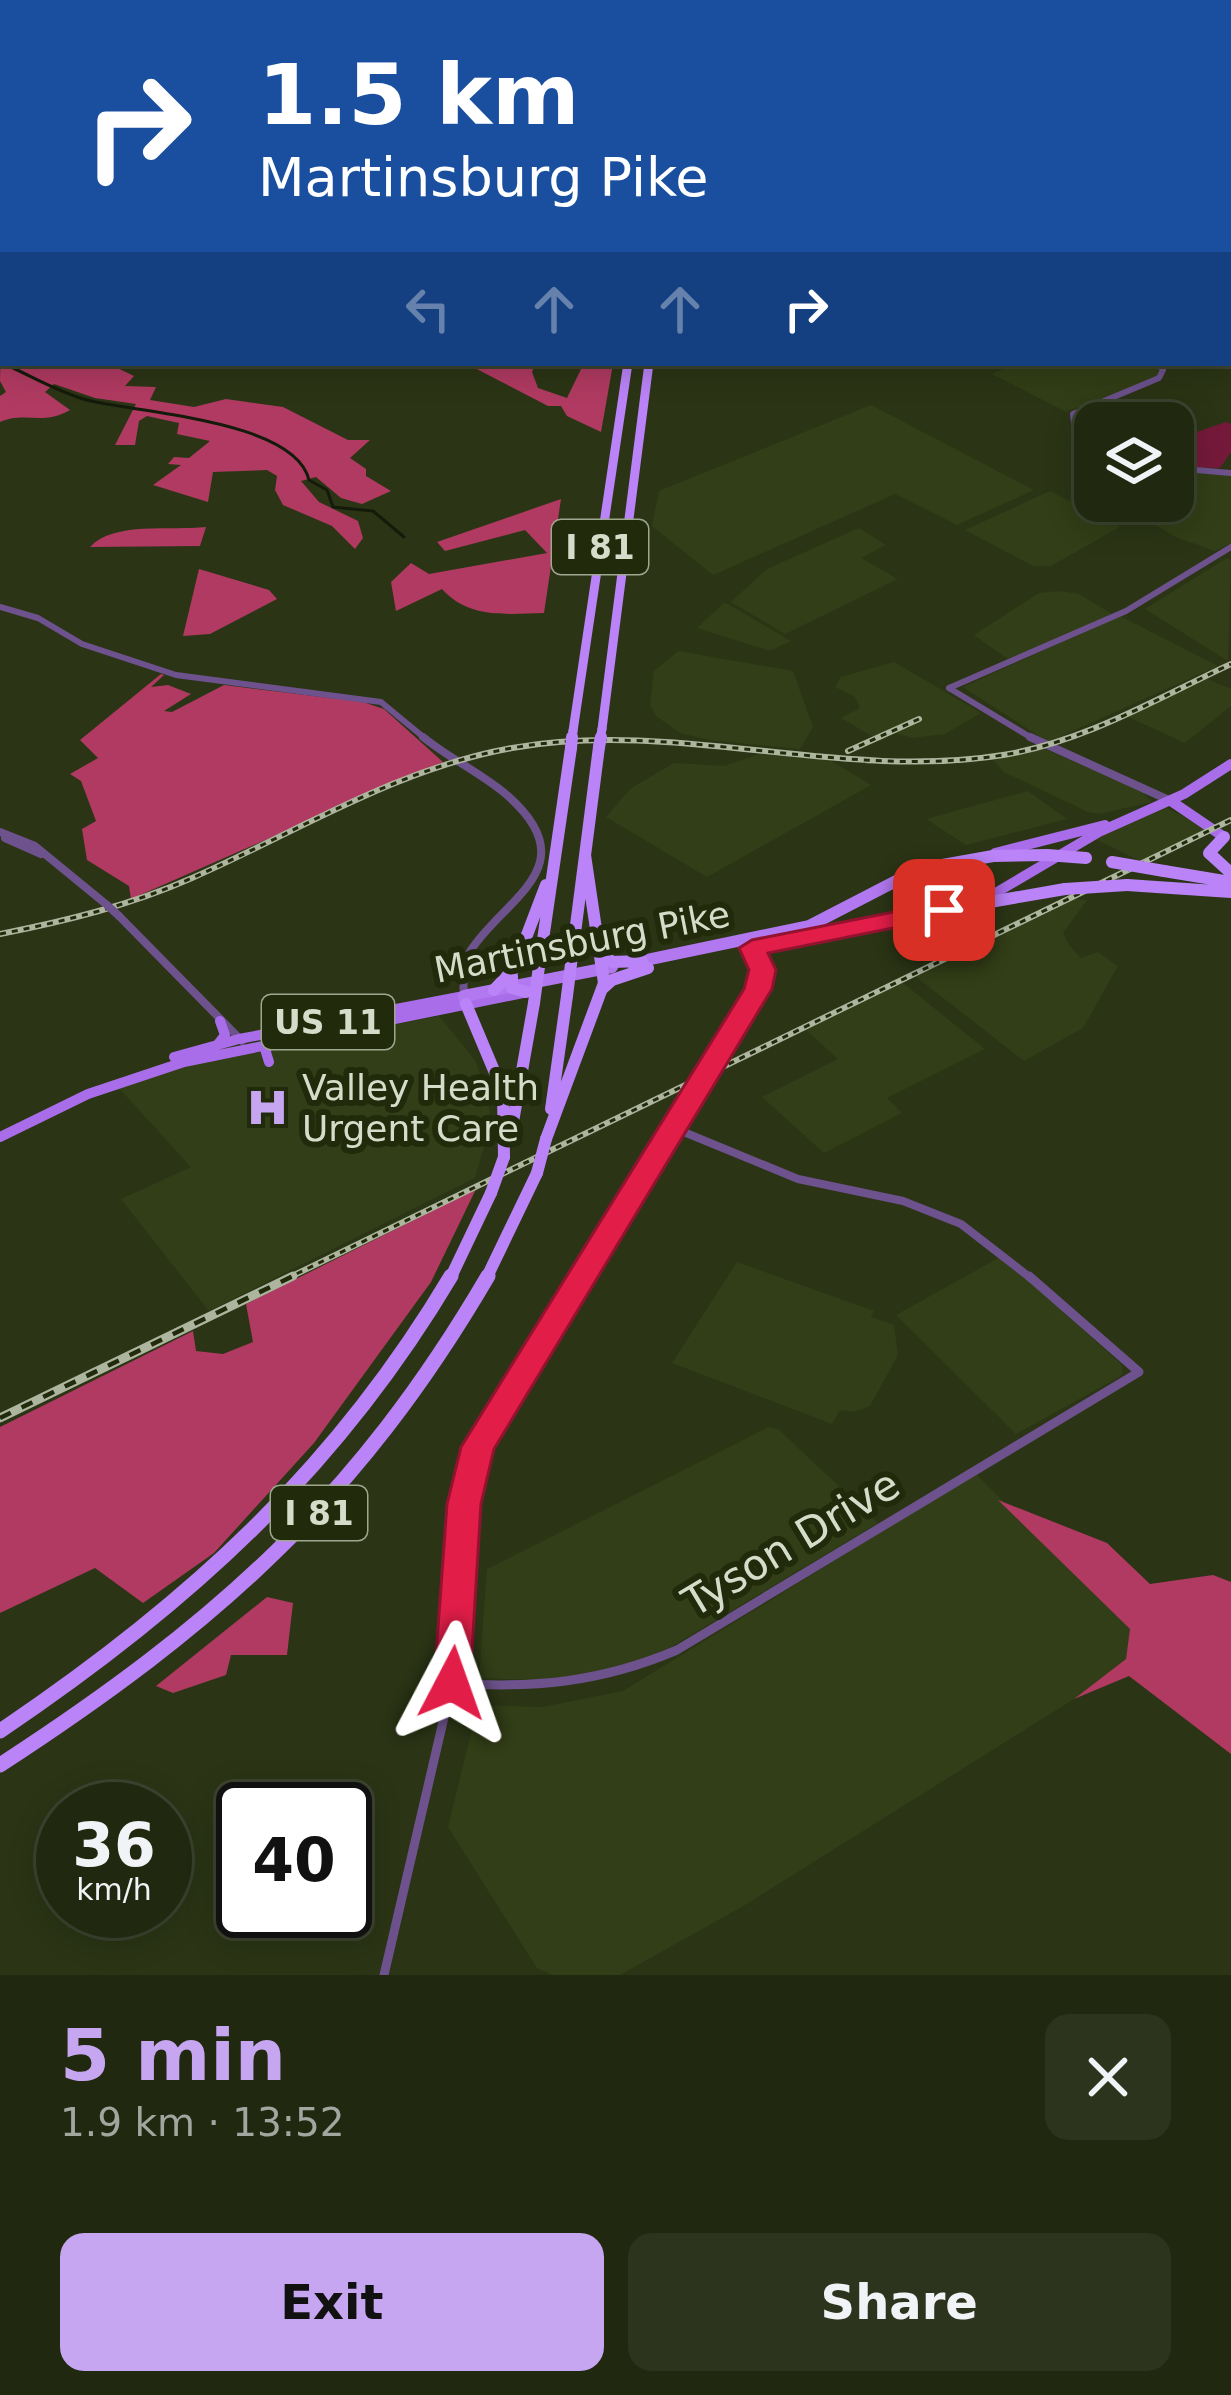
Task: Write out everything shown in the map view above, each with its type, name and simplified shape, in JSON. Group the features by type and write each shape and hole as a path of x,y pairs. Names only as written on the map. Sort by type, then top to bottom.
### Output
{"highway":[{"name":"I 81","path":"0,1731 159,1616 310,1474 382,1388 434,1310 491,1193 504,1157 530,997 538,974 628,366"},
{"name":"I 81","path":"0,1765 107,1695 200,1623 282,1550 349,1481 418,1396 464,1326 509,1239 546,1139 649,366"},
{"path":"1224,837 1214,842 1209,853 1231,878"},
{"path":"937,866 993,856 1047,854 1231,878"},
{"path":"494,990 506,984 514,969 555,855"},
{"path":"546,1139 603,979 585,855"},
{"name":"Martinsburg Pike","path":"749,944 819,923 898,880 937,866"},
{"path":"944,910 1066,889 1127,885 1231,892"},
{"name":"Martinsburg Pike","path":"530,997 645,965 944,910"},
{"path":"601,953 616,962 645,965"},
{"path":"603,979 612,980 645,965"},
{"path":"514,969 511,987 530,997"},
{"name":"Martinsburg Pike","path":"465,1000 511,987 603,979"},
{"path":"465,1000 503,1092 504,1157"}],"main road":[{"name":"US 11","path":"944,910 1018,886 1090,838 1171,802 1231,764"},
{"path":"1171,802 1224,837"},
{"name":"US 11","path":"937,866 1137,815"},
{"name":"Martinsburg Pike","path":"92,1092 243,1043 465,1000 530,997"},
{"name":"Martinsburg Pike","path":"0,1137 131,1072 218,1045 276,1040 465,1000"},
{"path":"218,1045 225,1035 220,1021"},
{"path":"269,1062 265,1049 276,1040"}],"street":[{"path":"1102,402 1159,378 1160,366"},
{"path":"1194,470 1231,473"},
{"path":"1171,802 1039,742 949,688 1126,611 1231,547"},
{"path":"0,607 38,618 82,644 176,675 381,702 452,761 508,796 535,828 538,869 524,896 470,951 465,1000"},
{"path":"0,834 42,854 107,904 243,1043"},
{"path":"384,1975 452,1683 464,1504 478,1447 761,983 761,965 749,944"},
{"name":"Tyson Drive","path":"452,1683 549,1688 629,1672 677,1650 1139,1372 992,1244 961,1224 903,1201 788,1175 674,1129"}],"shaded area":[{"path":"0,366 113,366 134,376 125,386 156,387 150,400 194,407 226,399 283,407 348,440 370,440 350,458 366,469 366,476 391,491 362,504 341,498 316,477 301,481 319,502 358,521 363,538 355,549 332,526 283,505 275,490 277,476 267,470 213,472 208,502 153,485 181,465 168,464 174,457 189,458 210,441 177,434 179,423 147,416 139,421 135,445 115,445 136,404 95,398 54,384 45,392 70,410 51,417 0,422 0,396 6,392"},
{"path":"471,366 535,366 538,388 567,398 583,366 613,366 601,432 567,416 561,406 548,406"},
{"path":"1011,366 1161,369 1156,379 1093,402 1074,402 1074,409 1066,412 992,374"},
{"path":"871,405 1034,490 957,525 895,494 713,575 652,526 659,491"},
{"path":"1231,424 1231,452 1220,468 1194,467 1194,433"},
{"path":"1194,472 1231,474 1231,543 1215,551 1173,536 1152,522 1194,522"},
{"path":"1050,491 1074,503 1074,522 1110,522 1120,527 1051,566 1033,566 965,530"},
{"path":"561,499 544,613 476,610 442,589 396,611 391,582 411,563 429,574 547,553 525,530 445,551 437,542"},
{"path":"206,527 200,546 90,547 128,530"},
{"path":"859,528 886,545 861,558 898,579 785,634 731,602 767,569"},
{"path":"1227,558 1231,560 1228,661 1145,609"},
{"path":"199,569 269,590 277,599 210,634 183,636"},
{"path":"1039,593 1079,594 1112,614 1008,659 974,635"},
{"path":"724,603 791,641 770,651 697,628"},
{"path":"1120,616 1218,666 1048,742 963,687"},
{"path":"678,651 793,671 813,727 800,749 709,740 680,733 656,716 650,704 654,671"},
{"path":"894,662 981,713 945,734 912,738 893,732 880,741 841,718 860,708 855,697 835,687 841,677"},
{"path":"161,674 151,687 168,685 191,694 164,711 172,712 224,685 363,702 384,709 443,762 131,899 129,886 87,860 82,829 96,821 81,781 70,774 98,758 80,740"},
{"path":"1205,678 1231,689 1231,706 1185,743 1124,715"},
{"path":"1045,749 1141,791 1152,802 1099,814 1088,812 1004,772 993,760"},
{"path":"760,754 830,760 871,785 707,877 606,817 630,789 674,763 724,766"},
{"path":"1028,791 1067,819 966,845 926,819"},
{"path":"1165,807 1207,829 1140,861 1095,839"},
{"path":"1073,899 1087,900 1063,933 1070,946 1081,958 1098,952 1118,966 1083,1028 1024,1061 915,976"},
{"path":"903,983 985,1049 887,1098 902,1113 824,1153 762,1097 838,1059 806,1030"},
{"path":"439,1016 475,1060 488,1094 490,1125 475,1178 209,1311 121,1199 191,1167 118,1087 173,1068"},
{"path":"476,1189 431,1282 314,1443 214,1553 143,1603 95,1568 0,1613 0,1427 193,1331 196,1351 223,1354 253,1342 246,1304"},
{"path":"1002,1256 1123,1370 1121,1376 1016,1434 896,1315"},
{"path":"737,1262 874,1311 871,1317 894,1325 898,1355 870,1406 854,1412 840,1410 832,1424 672,1363"},
{"path":"769,1427 778,1429 878,1523 669,1648 624,1667 544,1680 479,1678 487,1569"},
{"path":"976,1474 1130,1629 1126,1659 1074,1699 745,1905 620,1975 553,1975 537,1968 448,1827 478,1705 543,1707 623,1691"},
{"path":"998,1500 1107,1543 1150,1584 1213,1575 1231,1582 1231,1754 1129,1676 1074,1699 1126,1659 1130,1629"},
{"path":"267,1597 293,1603 287,1655 231,1655 226,1675 173,1693 156,1686"}],"waterway":[{"path":"8,366 87,400 212,422 276,444 298,460 309,480 327,490 333,507 373,511 404,537"}],"railway":[{"path":"0,934 146,896 388,786 470,757 573,741 696,744 881,761 1003,755 1091,729 1231,664"},
{"path":"848,751 919,719"},
{"path":"286,1279 1231,820"},
{"path":"0,1418 293,1276"}],"place":[{"name":"Valley Health Urgent Care","path":"268,1108"}],"route":[{"path":"452,1683 464,1504 482,1436 758,989 762,970 752,948 944,910"}]}
